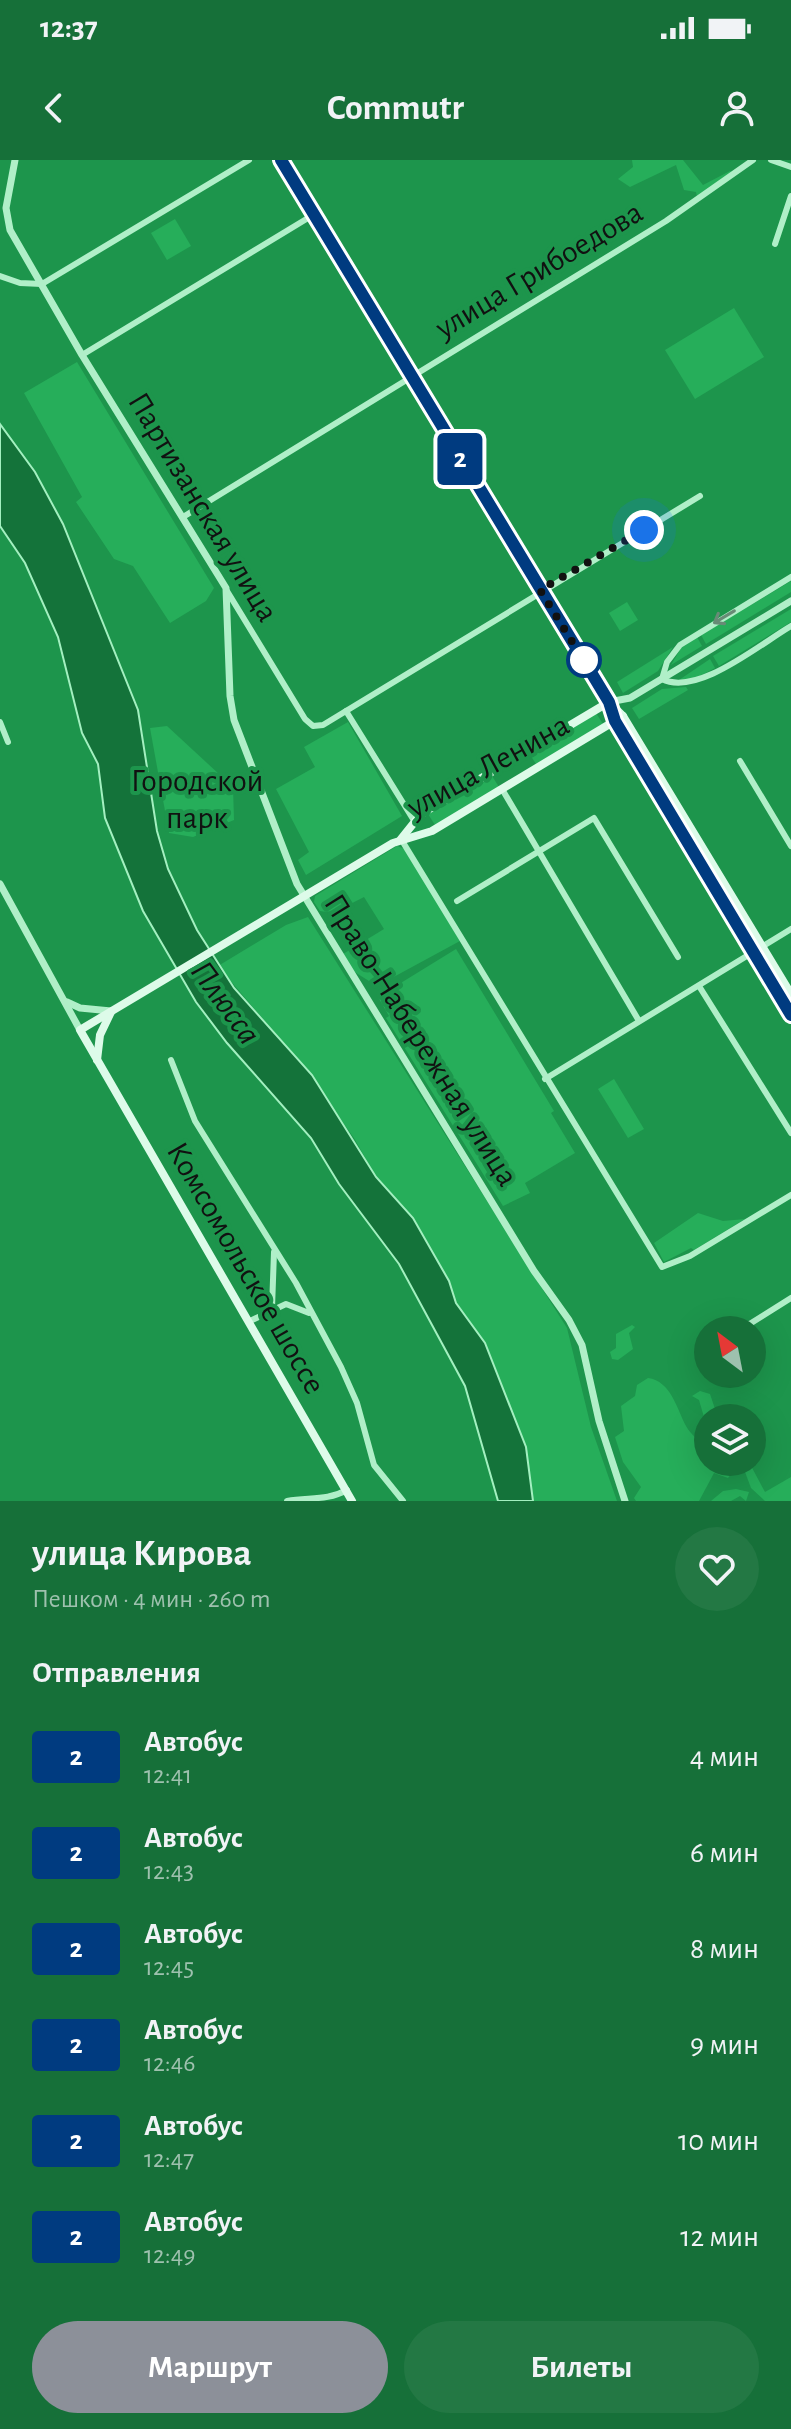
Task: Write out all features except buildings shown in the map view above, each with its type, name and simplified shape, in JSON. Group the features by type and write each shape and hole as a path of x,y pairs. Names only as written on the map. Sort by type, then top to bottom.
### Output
{"main road":[{"name":"улица Ленина","path":"401,839 413,819 609,702"},
{"path":"609,702 791,994"},
{"name":"улица Ленина","path":"111,1011 401,839 423,836 619,718"},
{"path":"619,718 791,1015"},
{"path":"413,819 423,836"},
{"path":"80,1030 111,1011"},
{"path":"97,1061 100,1035 111,1011"},
{"name":"Комсомольское шоссе","path":"80,1030 352,1501"}],"street":[{"name":"Партизанская улица","path":"15,160 6,208 8,223 82,355 305,719 313,726 323,725 540,590 700,496"},
{"path":"0,276 20,283 42,284 249,160"},
{"path":"281,160 609,702"},
{"name":"улица Грибоедова","path":"183,517 666,221 753,160"},
{"path":"771,160 791,167"},
{"path":"775,244 791,196"},
{"path":"82,355 313,215"},
{"path":"791,577 680,645 667,662 662,679 673,684 694,682 791,626"},
{"name":"Право-Набережная улица","path":"226,588 230,696 234,720 304,898 534,1271 577,1333 625,1501"},
{"name":"улица Ленина","path":"609,702 630,698 791,601"},
{"path":"619,718 630,698"},
{"path":"346,711 413,819"},
{"path":"0,722 8,742"},
{"path":"740,761 791,846"},
{"path":"502,789 639,1021"},
{"path":"457,901 594,818 678,957"},
{"path":"401,839 662,1267 690,1256 791,1195"},
{"path":"0,884 80,1030"},
{"path":"545,1079 791,929"},
{"path":"699,986 791,1133"},
{"path":"64,999 80,1008 111,1011"},
{"path":"171,1060 195,1121 312,1315 357,1403 374,1465 403,1501"},
{"path":"271,1308 274,1252"},
{"path":"762,1316 791,1298"},
{"path":"250,1321 271,1308 295,1305 312,1315"},
{"path":"287,1501 324,1500 347,1490"}],"green space":[{"path":"632,160 683,160 703,185 730,171 735,173 697,197 696,192 684,190 676,165 630,187 618,179 633,167"},
{"path":"175,219 191,246 167,260 151,233"},
{"path":"734,308 764,357 695,399 665,350"},
{"path":"77,362 214,588 206,601 170,623 133,566 114,559 76,502 82,497 24,393"},
{"path":"791,581 791,592 706,644 701,635"},
{"path":"627,602 638,620 620,631 609,613"},
{"path":"791,609 791,622 719,666 713,656"},
{"path":"697,637 702,646 671,665 681,648"},
{"path":"673,647 658,671 623,693 617,682"},
{"path":"710,659 715,668 694,679 679,680"},
{"path":"686,687 688,690 639,719 632,708 662,689"},
{"path":"596,713 603,724 536,764 529,753"},
{"path":"348,722 402,816 306,875 298,860 309,852 276,789 315,767 304,747"},
{"name":"Городской парк","path":"167,726 233,787 234,820 193,837 169,833 150,728"},
{"path":"635,742 754,940 753,942 632,744"},
{"path":"492,776 499,787 435,825 428,814"},
{"path":"397,846 405,849 460,941 377,986 353,971 343,954 384,929 364,897 332,911 320,911 314,902 315,896"},
{"path":"308,917 567,1328 591,1427 617,1501 533,1501 526,1447 485,1343 456,1303 449,1281 413,1218 376,1177 354,1138 297,1059 218,966 286,925"},
{"path":"456,949 554,1111 551,1113 575,1153 525,1183 530,1193 503,1206 386,1018 389,1016 378,997"},
{"path":"614,1079 644,1129 628,1138 598,1089"},
{"path":"698,1213 723,1221 745,1219 694,1250 691,1248 664,1262 654,1243"},
{"path":"632,1325 635,1327 629,1333 633,1349 618,1360 612,1359 610,1352 616,1348 616,1334"},
{"path":"648,1378 662,1384 694,1436 694,1476 712,1476 699,1501 636,1501 634,1498 641,1487 623,1462 615,1437 624,1431 621,1406 635,1396 637,1385"},
{"path":"700,1391 710,1394 713,1404 700,1404 692,1396"},
{"path":"746,1476 756,1476 765,1492 791,1477 791,1501 765,1501 751,1488"},
{"path":"736,1489 749,1492 746,1501 740,1496 731,1501 711,1501 723,1491"}],"water":[{"name":"Плюсса","path":"0,424 35,472 63,524 138,710 157,831 168,869 197,930 234,988 312,1075 376,1177 413,1218 449,1281 456,1303 485,1343 526,1447 533,1501 498,1501 465,1386 399,1264 339,1184 311,1138 227,1043 196,1002 143,911 105,818 98,764 82,733 58,637 25,563 0,526"}],"bus line":[{"name":"2","path":"281,160 609,702 615,721 791,1015"}],"route":[{"path":"584,660 589,669 540,590 644,530"}]}
